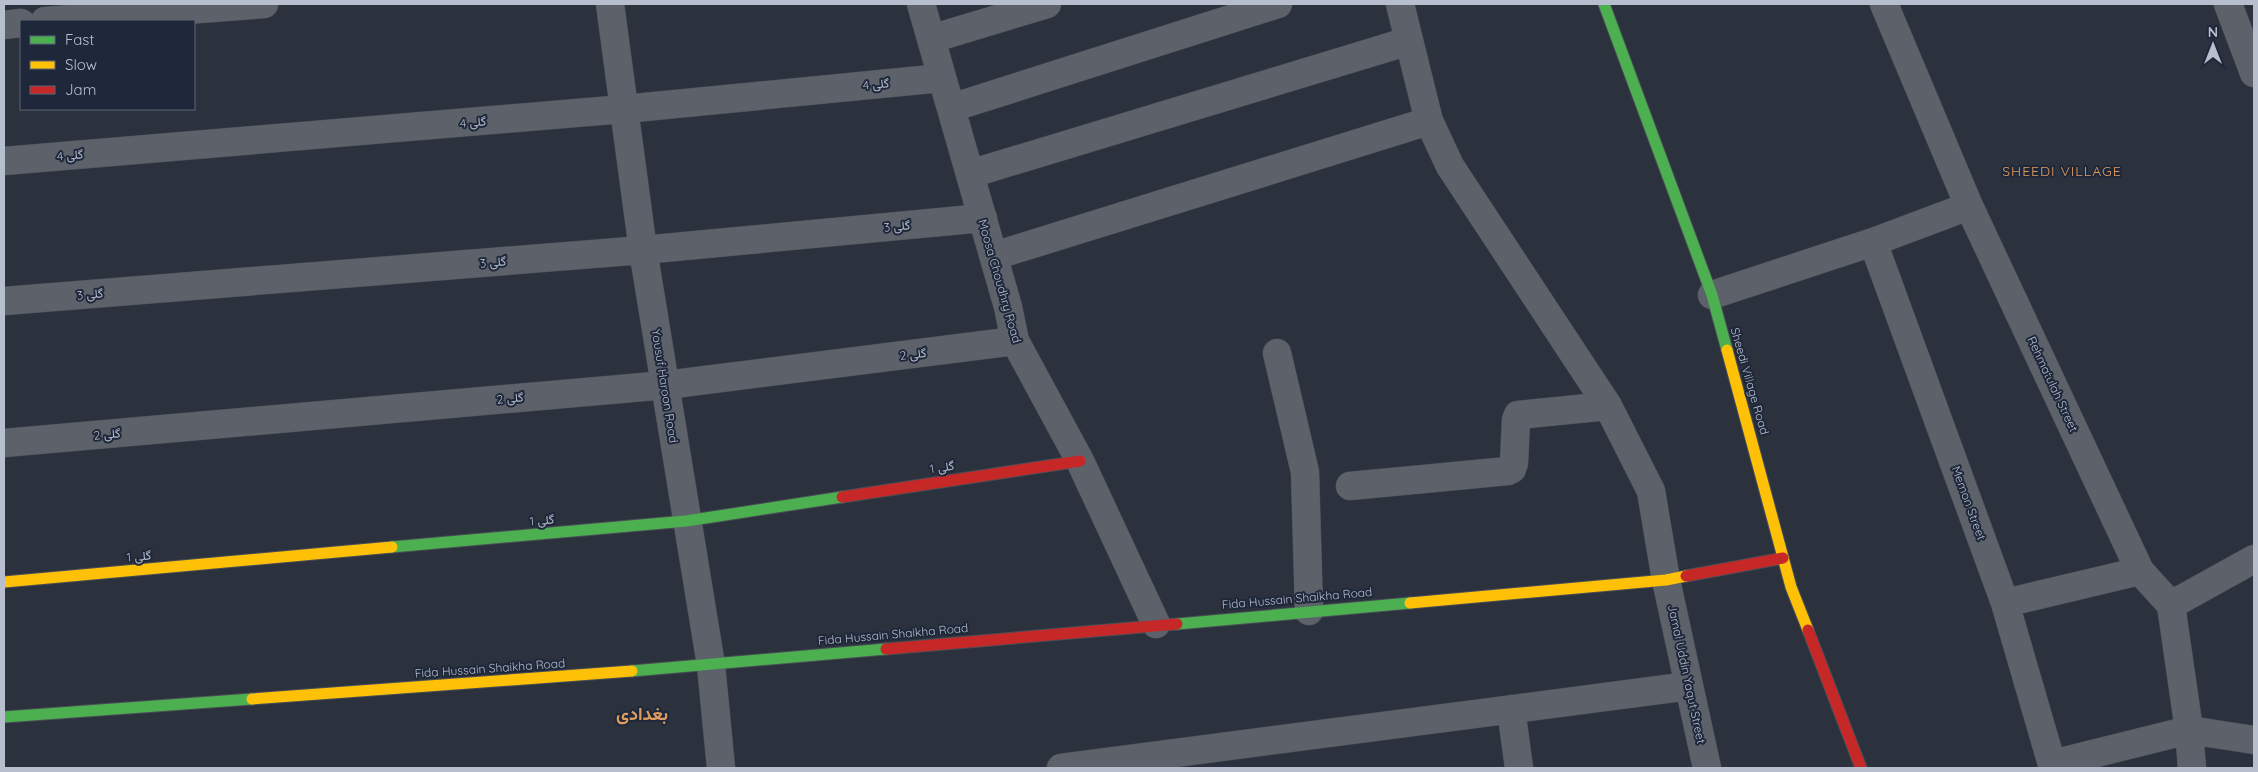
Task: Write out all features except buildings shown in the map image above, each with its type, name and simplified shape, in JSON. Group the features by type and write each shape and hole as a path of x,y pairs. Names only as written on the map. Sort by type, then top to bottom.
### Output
{"street":[{"path":"57,20 218,6 264,4"},
{"name":"Yousuf Haroon Road","path":"610,4 643,250 711,665 721,768"},
{"name":"Moosa Choudhry Road","path":"921,4 994,256 1015,341 1080,461 1156,624"},
{"path":"931,39 1047,4"},
{"path":"951,108 1278,4"},
{"name":"Jamal Uddin Yaqut Street","path":"1400,4 1429,121 1450,166 1608,406 1652,491 1666,580 1707,768"},
{"name":"Sheedi Village Road","path":"1604,4 1712,295 1771,507 1791,587 1861,768"},
{"name":"Rehmatulah Street","path":"1884,4 1969,206 2140,571 2171,605"},
{"path":"2228,4 2254,72"},
{"path":"4,25 20,23"},
{"path":"970,174 1409,41"},
{"name":"گلی 4","path":"4,161 624,109 942,78"},
{"path":"994,256 1429,121"},
{"path":"1712,295 1873,242 1969,206"},
{"name":"گلی 3","path":"4,301 643,250 983,218"},
{"name":"Memon Street","path":"1873,242 2005,603 2053,766"},
{"name":"گلی 2","path":"4,444 666,385 1015,341"},
{"path":"1277,354 1305,472 1309,611"},
{"path":"1350,486 1508,471 1512,469 1514,463 1516,420 1518,415 1608,406"},
{"name":"گلی 1","path":"4,582 686,521 1080,461"},
{"name":"Fida Hussain Shaikha Road","path":"4,717 711,665 1666,580 1783,558"},
{"path":"2192,768 2189,730 2171,605 2254,559"},
{"path":"2005,603 2140,571"},
{"path":"1061,768 1689,686"},
{"path":"1511,709 1519,768"},
{"path":"2053,766 2189,730 2254,740"}],"traffic: fast":[{"path":"1604,4 1712,295 1727,350"},
{"path":"392,547 686,521 842,497"},
{"path":"1177,624 1410,603"},
{"path":"632,671 886,649"},
{"path":"4,717 252,699"}],"traffic: slow":[{"path":"1727,350 1791,587 1808,630"},
{"path":"4,582 392,547"},
{"path":"1410,603 1666,580 1686,576"},
{"path":"252,699 632,671"}],"traffic: jam":[{"path":"842,497 1080,461"},
{"path":"1686,576 1783,558"},
{"path":"886,649 1177,624"},
{"path":"1808,630 1861,768"}],"district":[{"name":"SHEEDI VILLAGE","path":"2062,171"},
{"name":"بغدادی","path":"642,713"}]}
